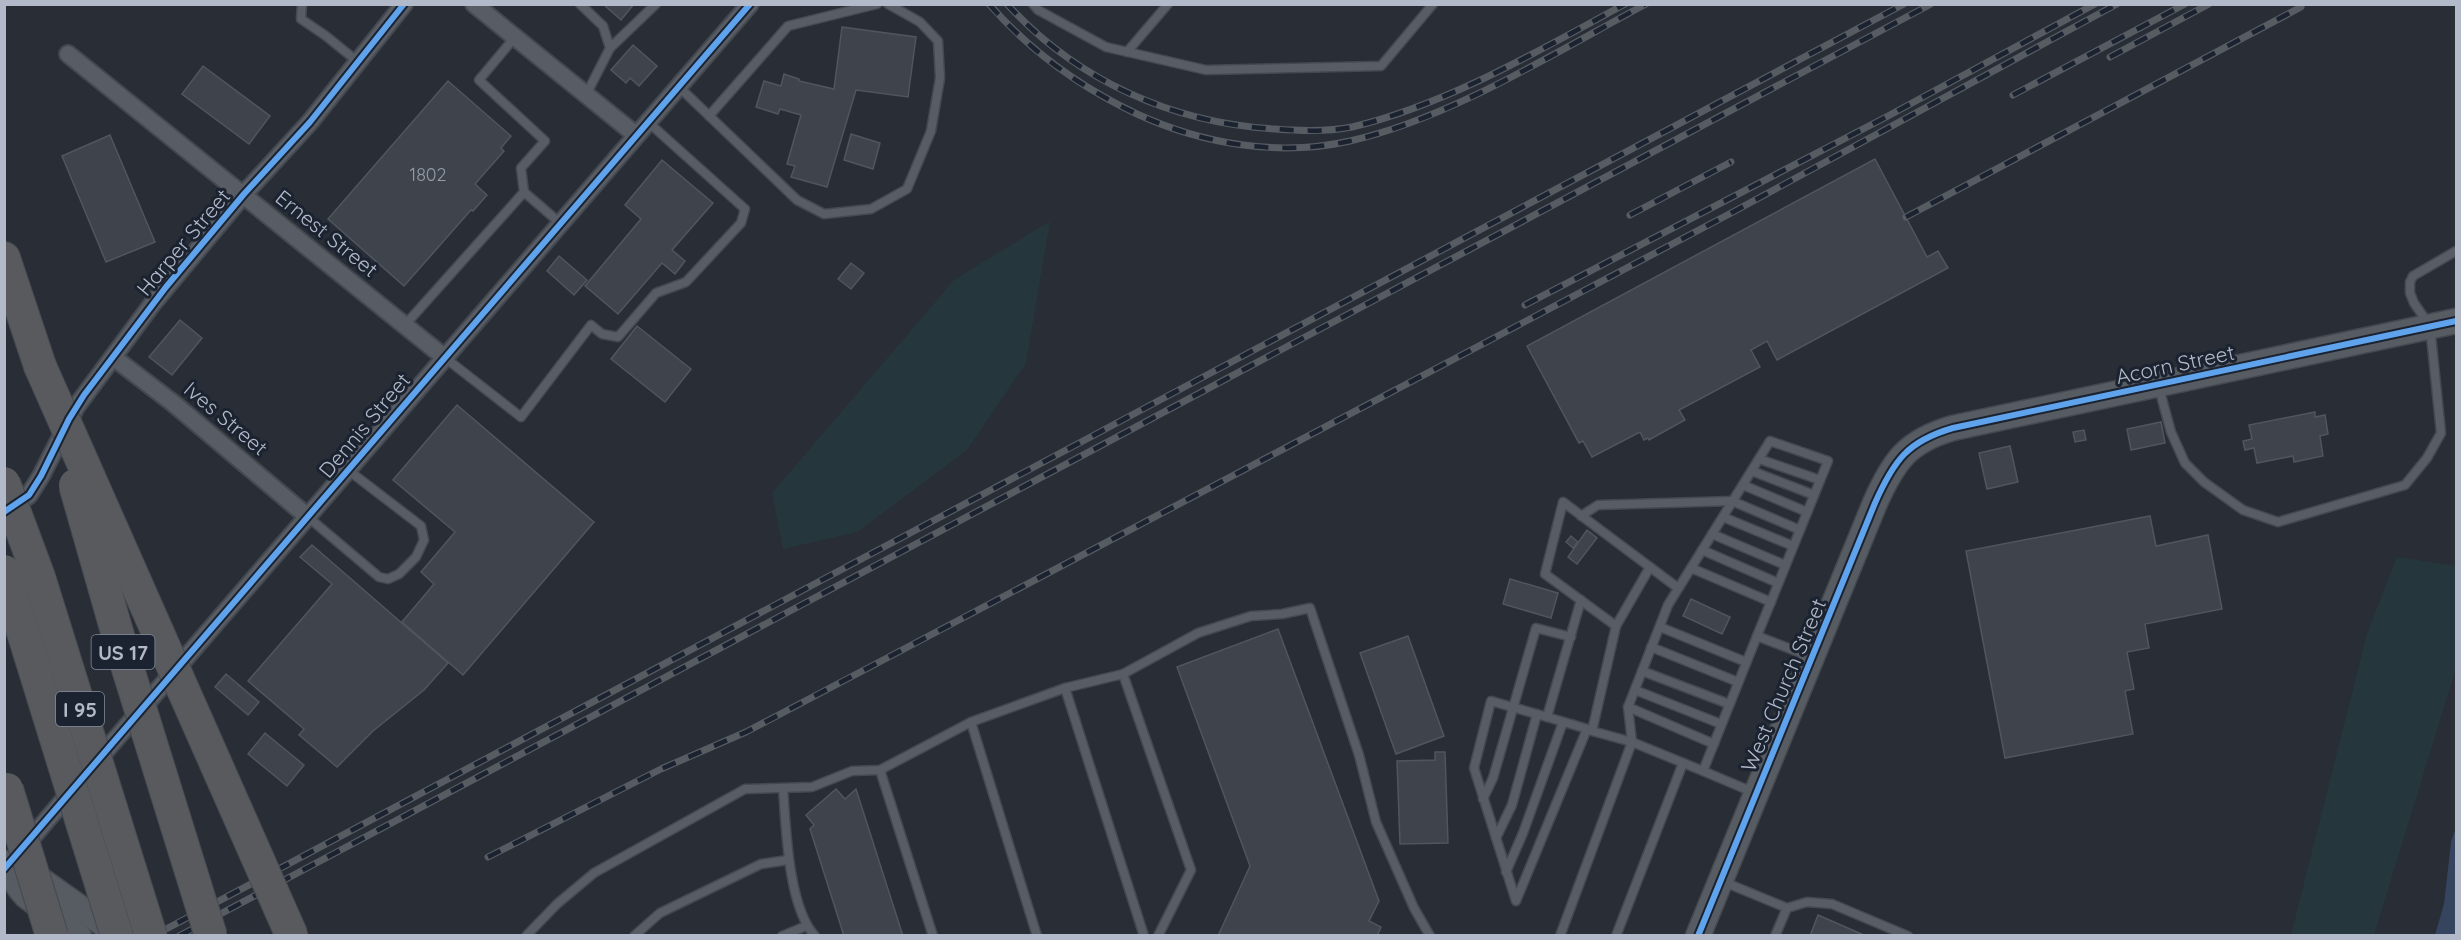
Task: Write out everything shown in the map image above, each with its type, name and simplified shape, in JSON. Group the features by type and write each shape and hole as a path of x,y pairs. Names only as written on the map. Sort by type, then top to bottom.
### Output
{"highway":[{"name":"US 17","path":"4,258 40,366 123,653 211,936"},
{"path":"40,366 292,936"},
{"name":"I 95","path":"4,483 39,577 151,936"},
{"name":"I 95","path":"4,571 118,936"},
{"path":"6,785 35,936"},
{"path":"6,785 52,936"}],"street":[{"name":"Harper Street","path":"4,512 29,495 76,407 166,287 244,194 310,122 404,4"},
{"path":"474,4 636,135"},
{"name":"Dennis Street","path":"5,866 750,4"},
{"name":"Ernest Street","path":"68,54 444,357"},
{"name":"Acorn Street","path":"1905,451 1919,441 1953,428 2457,321"},
{"name":"Ives Street","path":"113,357 173,402 308,516"},
{"name":"West Church Street","path":"1698,936 1879,492 1894,464 1905,451"},
{"path":"5,866 27,897 79,936"},
{"path":"5,866 34,875 118,936"}],"lane":[{"path":"302,4 301,19 358,62"},
{"path":"580,4 603,26 610,48"},
{"path":"586,95 610,48 656,4"},
{"path":"709,116 788,26 877,4"},
{"path":"678,87 796,200 824,214 871,208 907,189 931,131 940,78 938,41 920,22 888,4"},
{"path":"1033,4 1038,10 1106,47 1206,70 1381,66 1433,4"},
{"path":"1126,52 1168,4"},
{"path":"514,37 479,81 545,141 521,168 524,192 560,223"},
{"path":"444,357 521,417 591,325 602,334 618,337 656,293 686,282 741,223 745,209 648,122"},
{"path":"405,325 524,192"},
{"path":"2158,384 2171,432 2185,463 2204,482 2243,510 2278,522 2405,485 2427,458 2441,433 2430,327 2414,303 2410,282 2413,276 2457,251"},
{"path":"1560,936 1632,742 1628,707 1668,605 1770,441 1828,461 1703,771"},
{"path":"1759,459 1820,480"},
{"path":"308,516 379,577 388,579 399,574 416,556 424,540 421,526 348,470"},
{"path":"1752,471 1814,495"},
{"path":"1743,486 1807,512"},
{"path":"1581,516 1598,505 1732,501 1800,530"},
{"path":"1616,626 1545,574 1563,502 1678,588"},
{"path":"1723,517 1793,546"},
{"path":"1712,534 1785,565"},
{"path":"1702,550 1778,584"},
{"path":"1650,567 1616,626 1589,730 1516,901 1474,768 1491,701 1514,707 1589,730 1632,742 1756,793"},
{"path":"1691,568 1771,602"},
{"path":"1547,717 1581,600"},
{"path":"527,935 557,904 594,873 745,789 813,787 852,771 880,770 971,722 1065,688 1123,674 1198,633 1251,616 1282,614 1310,608 1359,755 1376,822 1414,908 1430,936"},
{"path":"1660,627 1746,662"},
{"path":"1483,799 1493,778 1536,628 1571,637"},
{"path":"1757,636 1812,657"},
{"path":"1651,647 1738,682"},
{"path":"1642,671 1729,704"},
{"path":"1123,674 1191,870 1158,936"},
{"path":"1065,688 1143,936"},
{"path":"1635,690 1721,724"},
{"path":"1628,707 1714,744"},
{"path":"1496,838 1512,804 1537,714"},
{"path":"971,722 1037,936"},
{"path":"1506,872 1523,833 1563,722"},
{"path":"1616,936 1683,763"},
{"path":"880,770 933,936"},
{"path":"783,788 788,860 806,926 815,936"},
{"path":"634,936 660,913 670,908 761,864 788,860"},
{"path":"1720,881 1787,908 1807,902 1832,904 1908,936"},
{"path":"1775,936 1787,908"},
{"path":"782,936 806,926"}],"shaded area":[{"path":"1050,221 1026,363 967,450 857,532 783,549 772,493 954,280"},
{"path":"2397,557 2456,566 2456,668 2374,935 2291,935 2367,634"}],"water":[{"path":"2456,827 2455,935 2435,935 2444,904 2451,842"}],"building":[{"path":"603,4 634,4 621,20"},
{"path":"842,27 916,37 908,97 856,90 827,187 791,177 795,166 787,164 801,115 780,109 778,114 756,107 764,81 781,86 784,74 799,79 799,81 834,89"},
{"path":"633,45 657,66 639,86 630,78 626,83 611,70"},
{"path":"203,66 270,116 249,144 182,94"},
{"path":"448,81 511,136 501,148 504,151 475,184 487,195 404,286 328,219"},
{"path":"851,134 880,143 873,169 844,160"},
{"path":"110,135 155,242 106,262 62,156"},
{"path":"1875,159 1927,257 1938,251 1948,268 1777,360 1767,341 1751,350 1760,367 1679,410 1685,420 1649,440 1648,438 1644,440 1640,432 1592,457 1583,441 1579,443 1527,346"},
{"path":"662,160 713,203 672,250 685,261 675,274 662,263 618,314 585,286 641,219 625,205"},
{"path":"559,256 587,280 574,295 547,271"},
{"path":"851,263 864,273 851,289 838,279"},
{"path":"180,320 202,338 172,375 149,357"},
{"path":"637,326 691,369 665,402 611,359"},
{"path":"457,405 594,522 463,675 402,622 434,584 421,572 455,532 393,480"},
{"path":"2315,412 2315,417 2325,415 2328,434 2320,436 2323,456 2294,462 2293,456 2257,463 2254,448 2245,450 2243,441 2252,439 2249,425"},
{"path":"2161,422 2165,443 2131,450 2127,429"},
{"path":"2084,430 2086,440 2075,442 2073,432"},
{"path":"2010,446 2018,482 1987,489 1979,453"},
{"path":"2150,516 2156,546 2208,535 2222,609 2145,624 2149,648 2127,652 2134,689 2125,691 2133,734 2005,758 1966,551"},
{"path":"1587,530 1597,538 1577,564 1568,557"},
{"path":"1571,536 1578,542 1573,548 1566,542"},
{"path":"312,545 448,663 424,690 373,731 337,767 299,735 304,729 248,681 332,584 300,557"},
{"path":"1510,579 1558,593 1551,618 1503,604"},
{"path":"1691,599 1730,617 1722,634 1683,616"},
{"path":"1278,629 1379,901 1369,921 1381,927 1377,936 1218,936 1250,866 1177,667"},
{"path":"1408,636 1444,736 1396,754 1360,653"},
{"path":"226,674 259,702 248,715 215,687"},
{"path":"265,733 304,765 287,786 248,754"},
{"path":"1435,752 1445,752 1448,843 1400,844 1397,761 1435,760"},
{"path":"836,789 845,799 856,789 903,936 844,936 810,829 814,825 806,815"},
{"path":"1818,915 1866,936 1810,936"}],"railway":[{"path":"989,4 1022,38 1057,67 1137,114 1214,140 1241,145 1296,148 1350,141 1425,117 1463,101 1539,63 1646,4"},
{"path":"1007,4 1034,31 1064,55 1096,76 1129,93 1200,118 1237,125 1314,131 1352,127 1387,117 1457,91 1560,40 1625,4"},
{"path":"153,936 1904,4"},
{"path":"179,936 1931,4"},
{"path":"1525,305 1888,116 2095,4"},
{"path":"488,857 661,769 746,732 1733,212 2117,4"},
{"path":"2013,95 2185,4"},
{"path":"2110,57 2209,4"},
{"path":"1906,217 2301,7"},
{"path":"1630,215 1731,162"}],"cycle path":[{"path":"4,512 29,495 84,395 166,287 244,194 310,122 404,4"},
{"path":"4,869 750,4"},
{"path":"1698,936 1875,503 1889,475 1904,454 1924,439 1953,428 2456,321"}]}
